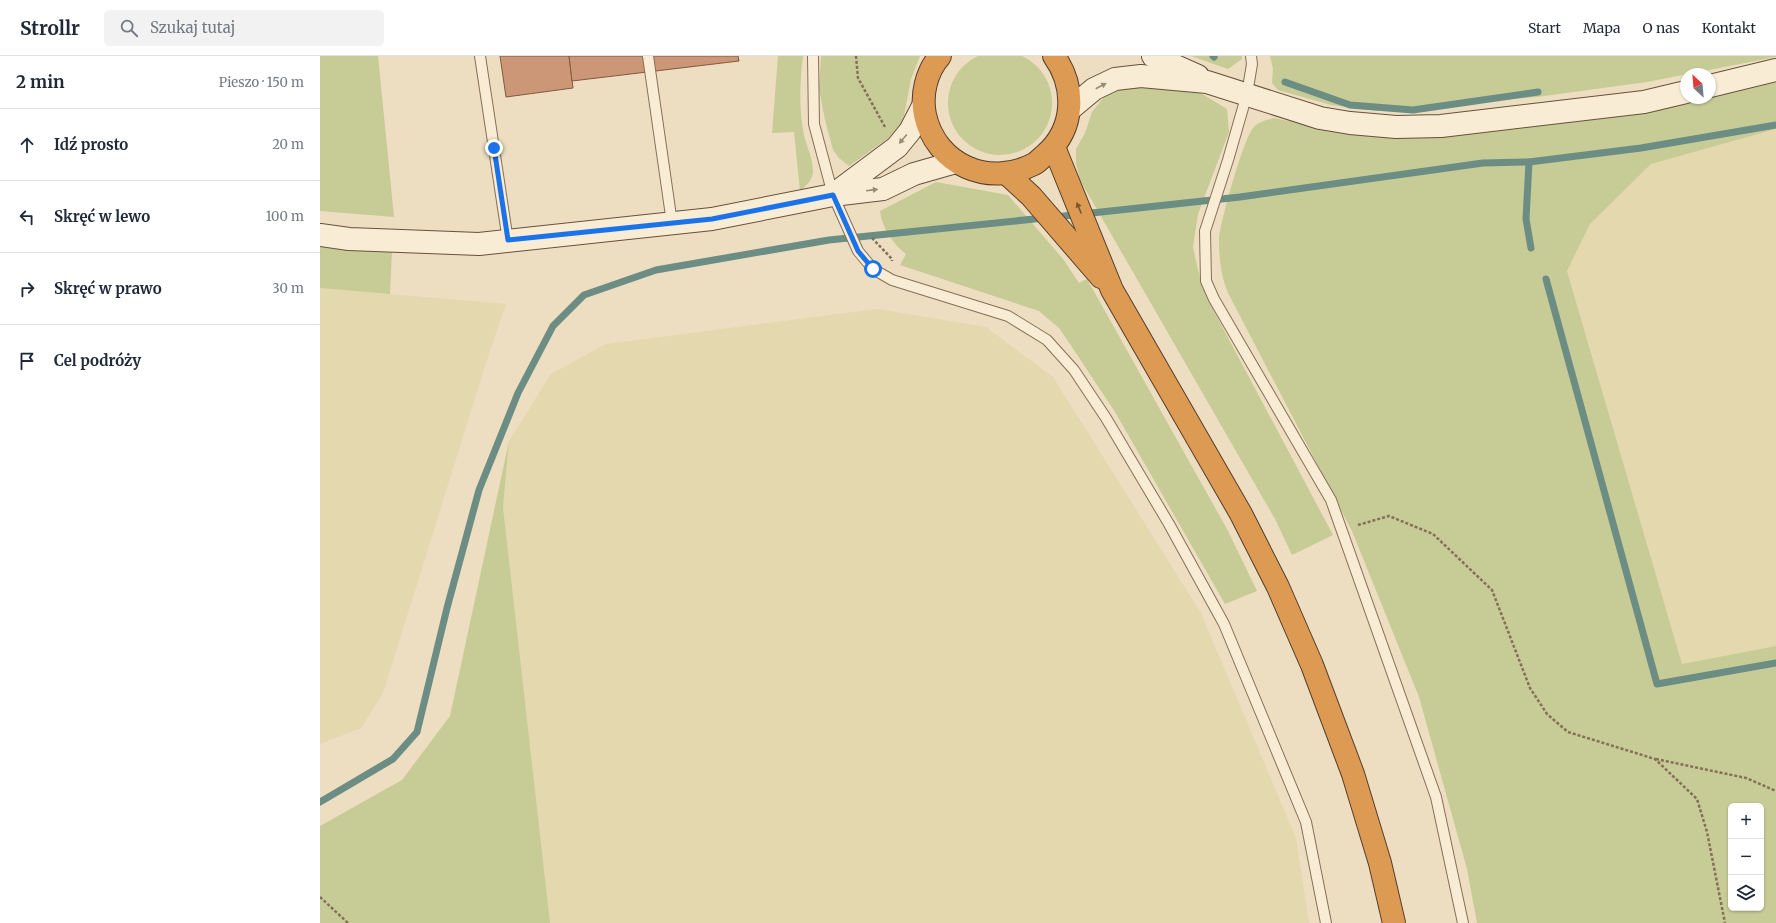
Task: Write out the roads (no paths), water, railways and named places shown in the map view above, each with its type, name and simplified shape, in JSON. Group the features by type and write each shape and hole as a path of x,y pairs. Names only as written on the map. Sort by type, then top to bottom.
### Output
{"highway":[{"path":"935,59 926,81 923,106 928,128 942,151 956,162 977,172 1007,174 1035,164 1054,147 1064,130 1070,110 1069,87 1062,68 1054,56"},
{"path":"1054,147 1066,177 1082,242"},
{"path":"1007,174 1082,242 1112,290 1241,514 1278,587 1312,665 1353,774 1380,863 1394,923"}],"street":[{"path":"1154,56 1187,70 1207,82"},
{"path":"1716,85 1776,70"},
{"path":"1070,110 1094,89 1115,78 1141,76 1207,82 1320,118 1350,123 1404,126 1441,126 1636,103 1680,93"},
{"path":"833,195 897,147 910,131 923,106"},
{"path":"320,235 349,239 478,244 712,219 833,195 883,189 914,174 956,162"}],"lane":[{"path":"480,56 508,240"},
{"path":"648,56 672,223"},
{"path":"813,56 814,124 833,195 858,251 873,269 892,280 1008,316 1047,340 1074,370 1106,418 1165,517 1224,624 1306,822 1326,923"},
{"path":"1251,56 1252,64 1246,94 1228,160 1205,231 1206,281 1214,299 1331,500 1436,796 1464,923"}],"waterway":[{"path":"1285,82 1350,105 1413,110 1538,92"},
{"path":"1055,217 1240,197 1483,163 1529,162 1641,148 1776,125"},
{"path":"1529,162 1526,219 1531,248"},
{"path":"320,802 393,759 417,732 447,608 479,490 518,393 553,326 584,295 656,270 829,240 1044,218"},
{"path":"1546,279 1657,684 1776,663"}]}
